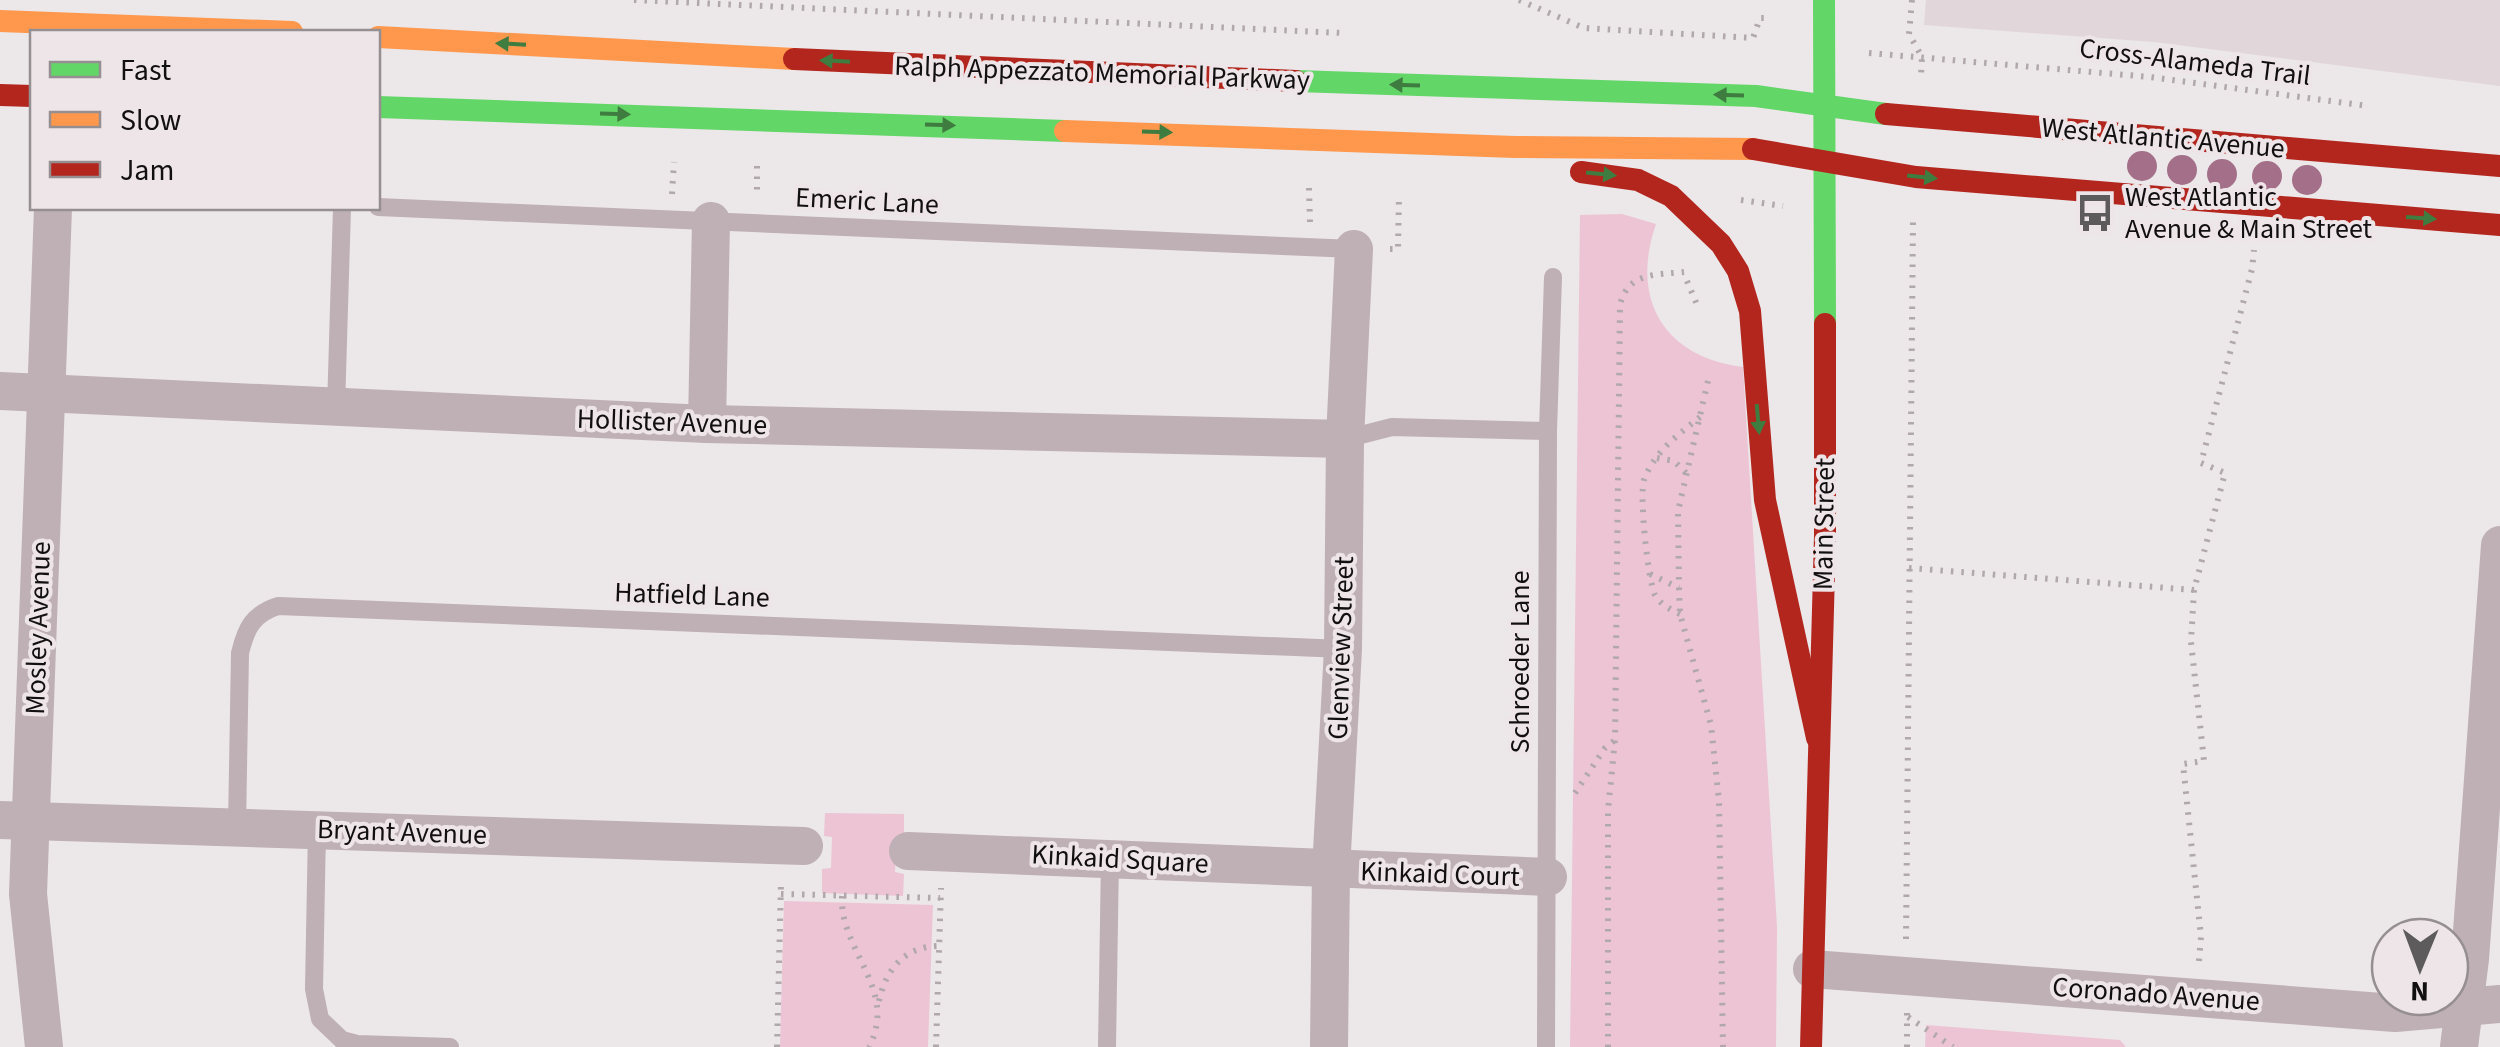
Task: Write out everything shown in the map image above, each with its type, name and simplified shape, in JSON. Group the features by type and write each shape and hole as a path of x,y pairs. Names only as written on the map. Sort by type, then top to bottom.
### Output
{"street":[{"name":"Main Street","path":"1811,1047 1825,536 1824,0"},
{"path":"0,21 68,18 260,30"},
{"name":"Ralph Appezzato Memorial Parkway","path":"380,37 1063,73 1756,96 1826,105"},
{"path":"0,95 30,96"},
{"name":"West Atlantic Avenue","path":"1826,105 1916,118 2500,166"},
{"name":"Ralph Appezzato Memorial Parkway","path":"380,107 1515,147 1754,149 1826,161"},
{"path":"1059,128 1088,154 1602,173 1638,180 1671,196 1721,244 1738,272 1750,312 1765,500 1817,738"},
{"path":"1826,161 1934,178 2500,225"},
{"name":"Mosley Avenue","path":"44,1047 28,894 15,821 47,393 53,210"},
{"path":"707,424 712,221"},
{"name":"Glenview Street","path":"1329,1047 1332,870 1344,650 1345,439 1354,249"},
{"name":"Hollister Avenue","path":"0,392 707,424 1345,439"},
{"path":"2460,1047 2482,1006 2500,546"},
{"name":"Bryant Avenue","path":"15,821 793,846"},
{"name":"Kinkaid Square","path":"925,851 1332,870"},
{"name":"Kinkaid Court","path":"1332,870 1548,877"},
{"name":"Coronado Avenue","path":"1812,968 2395,1013 2482,1006"}],"lane":[{"name":"Emeric Lane","path":"380,208 1354,249"},
{"path":"336,408 342,210"},
{"name":"Schroeder Lane","path":"1546,1047 1548,431 1554,277"},
{"path":"1345,439 1392,427 1548,431"},
{"name":"Hatfield Lane","path":"237,827 240,653 246,628 263,611 278,606 1344,650"},
{"path":"317,830 314,989 320,1019 342,1040 357,1044 450,1047"},
{"path":"1107,1047 1110,858"}],"path":[{"path":"634,0 1348,33"},
{"path":"1519,0 1584,28 1753,38"},
{"path":"1912,0 1909,34 1922,57 1922,72"},
{"path":"1758,49 1753,38 1760,18 1770,18"},
{"name":"Cross-Alameda Trail","path":"1885,54 2150,78 2388,108"},
{"path":"1740,200 1768,204"},
{"path":"1906,946 1913,221"},
{"path":"2198,972 2201,938 2184,764 2204,762 2191,642 2194,590 2225,473 2202,463 2254,250"},
{"path":"1680,257 1704,322"},
{"path":"1608,1047 1608,810 1615,740 1620,305 1624,290 1637,277 1684,272"},
{"path":"1708,377 1678,511 1679,588 1680,614 1711,724 1719,800 1723,1047"},
{"path":"1680,614 1664,606 1654,594 1641,504 1644,480 1667,443 1701,416"},
{"path":"1657,458 1674,461 1688,475"},
{"path":"1910,568 2194,590"},
{"path":"1650,574 1679,588"},
{"path":"1548,824 1615,740"},
{"path":"776,1047 781,894 793,846"},
{"path":"925,851 940,898 936,1047"},
{"path":"781,894 940,898"},
{"path":"842,896 841,913 878,1002"},
{"path":"869,1047 886,978 902,957 923,946 940,946"},
{"path":"1907,1047 1908,1000"},
{"path":"1907,1016 1953,1047"}],"shaded area":[{"path":"1926,0 2500,0 2500,86 2154,42 1924,25"},
{"path":"1622,214 1656,224 1647,277 1651,300 1673,337 1715,361 1743,367 1777,927 1776,1047 1570,1047 1580,215"},
{"path":"825,813 904,814 904,838 897,839 895,872 904,874 903,896 822,893 822,869 831,868 832,837 824,836"},
{"path":"784,901 933,905 928,1047 780,1047"},
{"path":"1926,1025 2120,1040 2126,1047 1925,1047"}],"traffic: fast":[{"path":"1824,0 1825,324"},
{"path":"1296,81 1756,96 1886,114"},
{"path":"380,107 1065,131"}],"traffic: slow":[{"path":"0,21 239,30"},
{"path":"380,37 794,59"},
{"path":"1065,131 1515,147 1753,149"}],"traffic: jam":[{"path":"794,59 1296,81"},
{"path":"0,95 30,96"},
{"path":"1886,114 2500,166"},
{"path":"1753,149 1916,177 2500,225"},
{"path":"1581,172 1638,180 1671,196 1721,244 1738,271 1750,311 1765,500 1817,738"},
{"path":"1811,1047 1825,536 1825,324"}],"place":[{"name":"West Atlantic Avenue & Main Street","path":"2095,213"}]}
